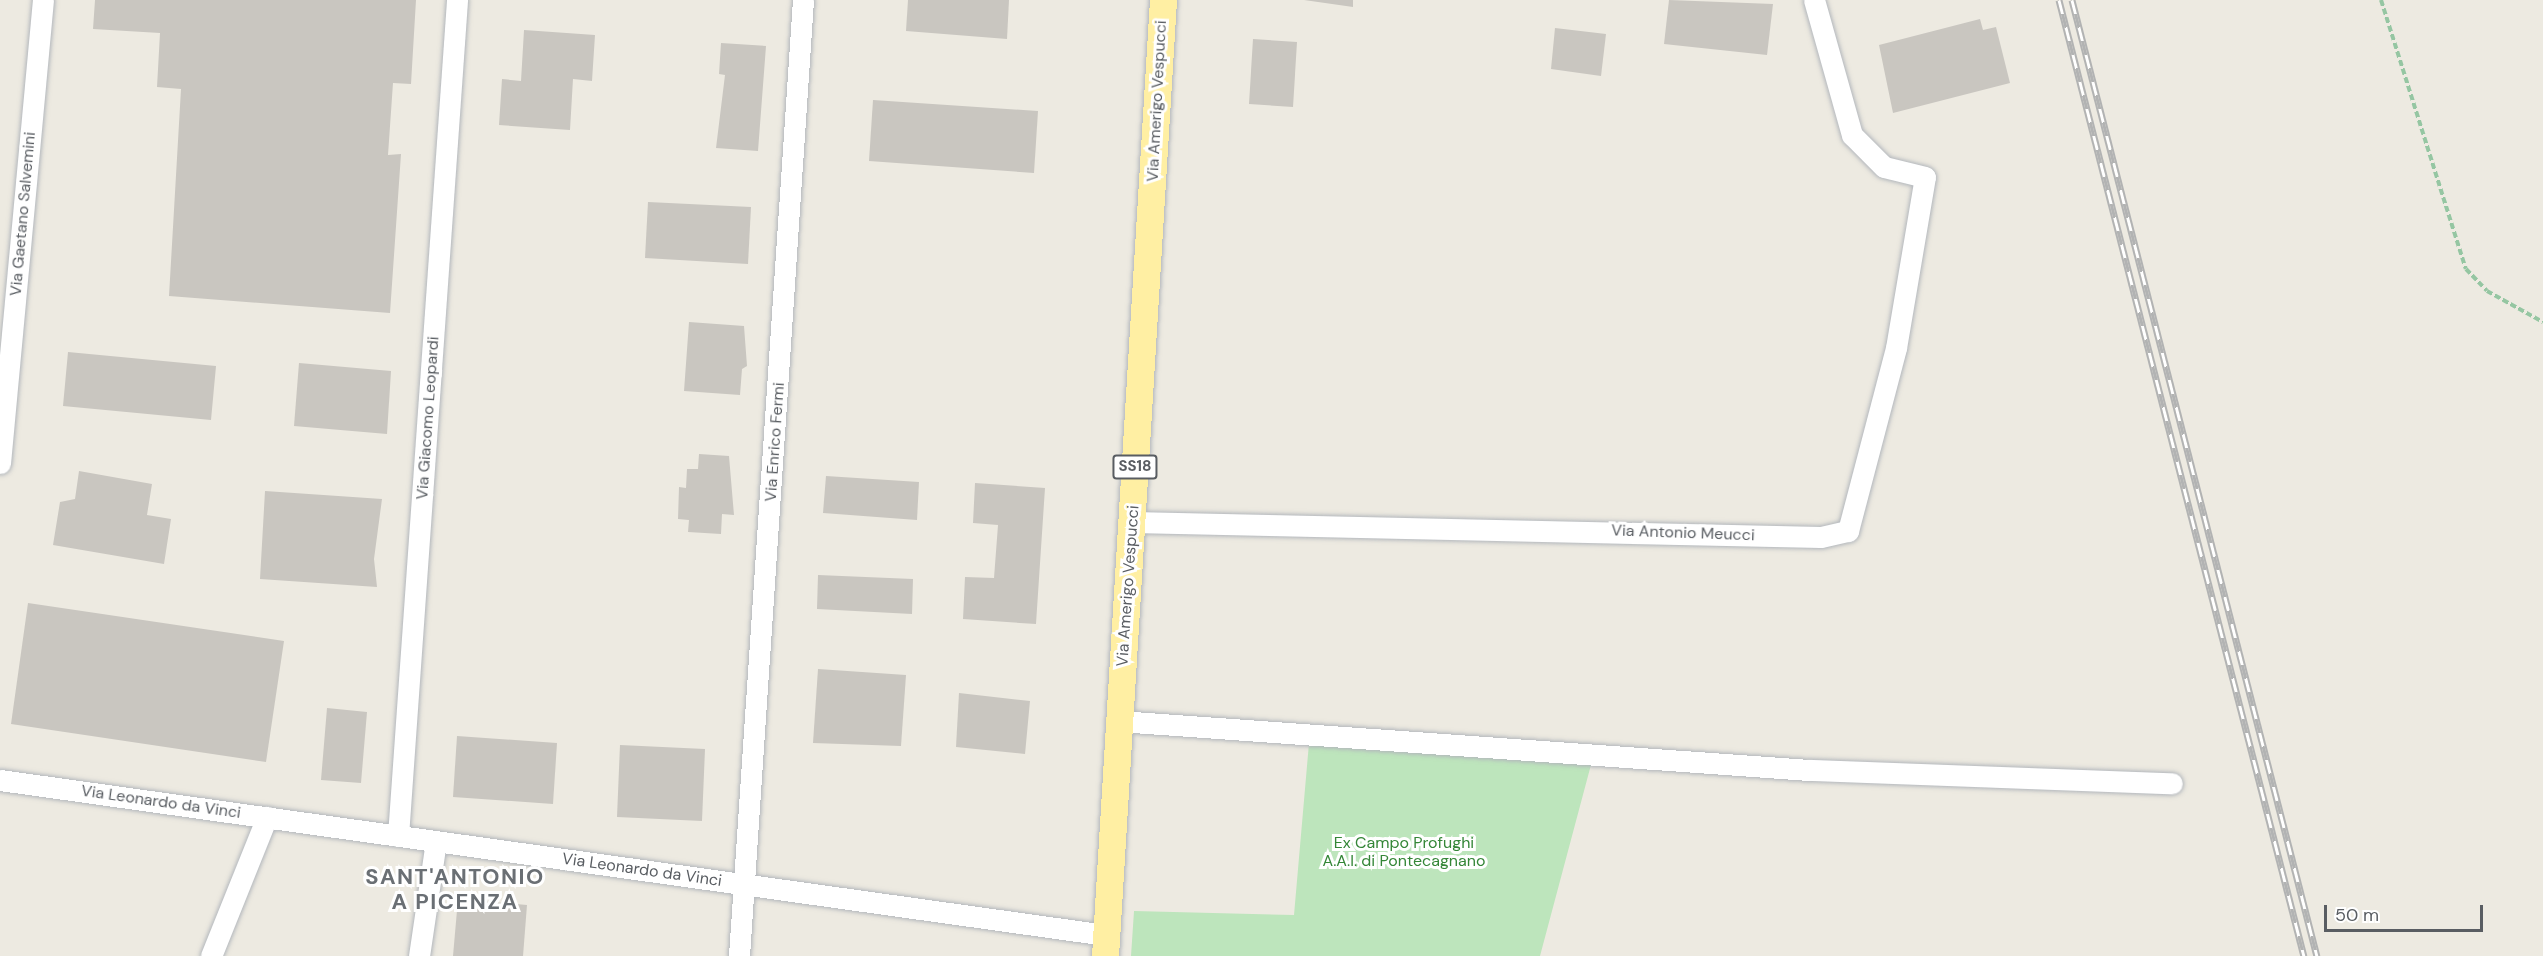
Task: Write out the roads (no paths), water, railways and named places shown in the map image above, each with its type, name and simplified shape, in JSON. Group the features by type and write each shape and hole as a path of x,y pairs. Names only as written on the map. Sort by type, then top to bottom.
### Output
{"main road":[{"name":"Via Amerigo Vespucci","path":"1106,945 1163,0"}],"street":[{"name":"Via Gaetano Salvemini","path":"0,463 43,0"},
{"name":"Via Giacomo Leopardi","path":"398,836 457,0"},
{"name":"Via Enrico Fermi","path":"739,956 803,0"},
{"name":"Via Antonio Meucci","path":"1131,522 1821,537 1848,531 1896,348 1925,177 1902,172 1866,155 1852,135 1814,0"},
{"path":"1119,721 1810,770 2172,783"},
{"name":"Via Leonardo da Vinci","path":"0,780 744,884 1106,945"},
{"path":"211,956 267,817"},
{"path":"419,956 436,841"}],"railway":[{"path":"2059,0 2304,956"},
{"path":"2072,0 2317,956"}],"district":[{"name":"SANT'ANTONIO A PICENZA","path":"455,888"}],"park label":[{"name":"Ex Campo Profughi A.A.I. di Pontecagnano","path":"1404,852"}]}
